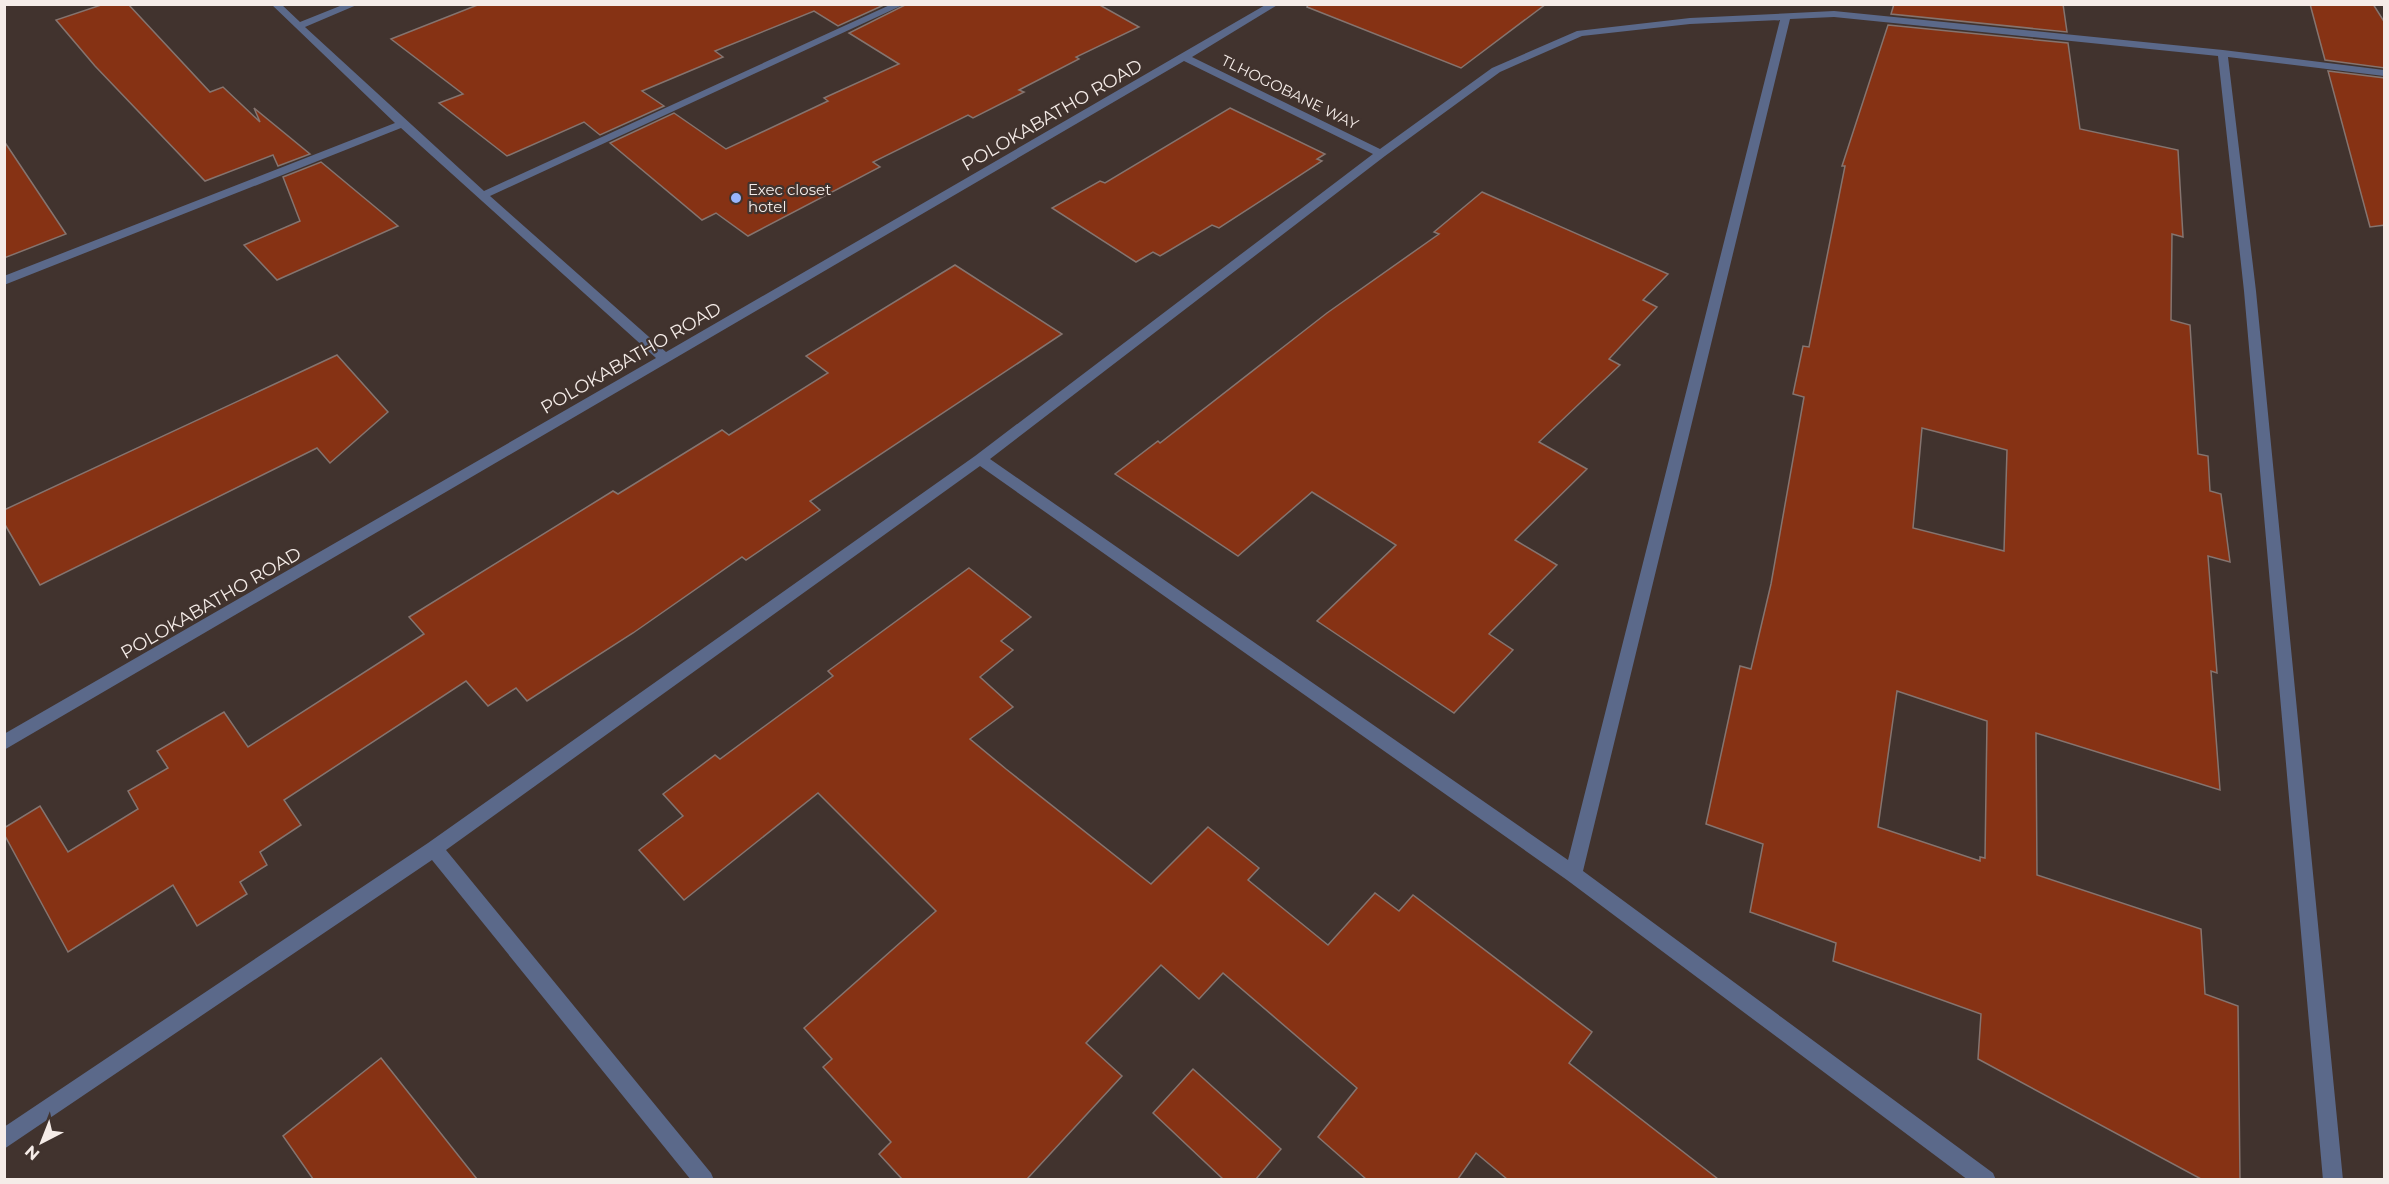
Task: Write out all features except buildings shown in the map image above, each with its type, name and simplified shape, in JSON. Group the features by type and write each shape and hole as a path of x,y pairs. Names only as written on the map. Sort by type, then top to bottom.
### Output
{"street":[{"path":"275,4 402,124 666,359"},
{"path":"299,26 355,4"},
{"path":"483,195 901,4"},
{"name":"POLOKABATHO ROAD","path":"4,743 1186,58 1275,4"},
{"path":"4,1138 434,849 980,459 1381,154 1496,70 1580,33 1690,21 1834,14 1874,16 2223,52 2385,73"},
{"path":"1573,874 1786,16"},
{"path":"2223,52 2250,291 2333,1179"},
{"name":"TLHOGOBANE WAY","path":"1186,58 1381,154"},
{"path":"4,281 402,124"},
{"path":"980,459 1573,874 1986,1179"},
{"path":"434,849 704,1179"}],"place":[{"name":"Exec closet hotel","path":"736,198"}]}
